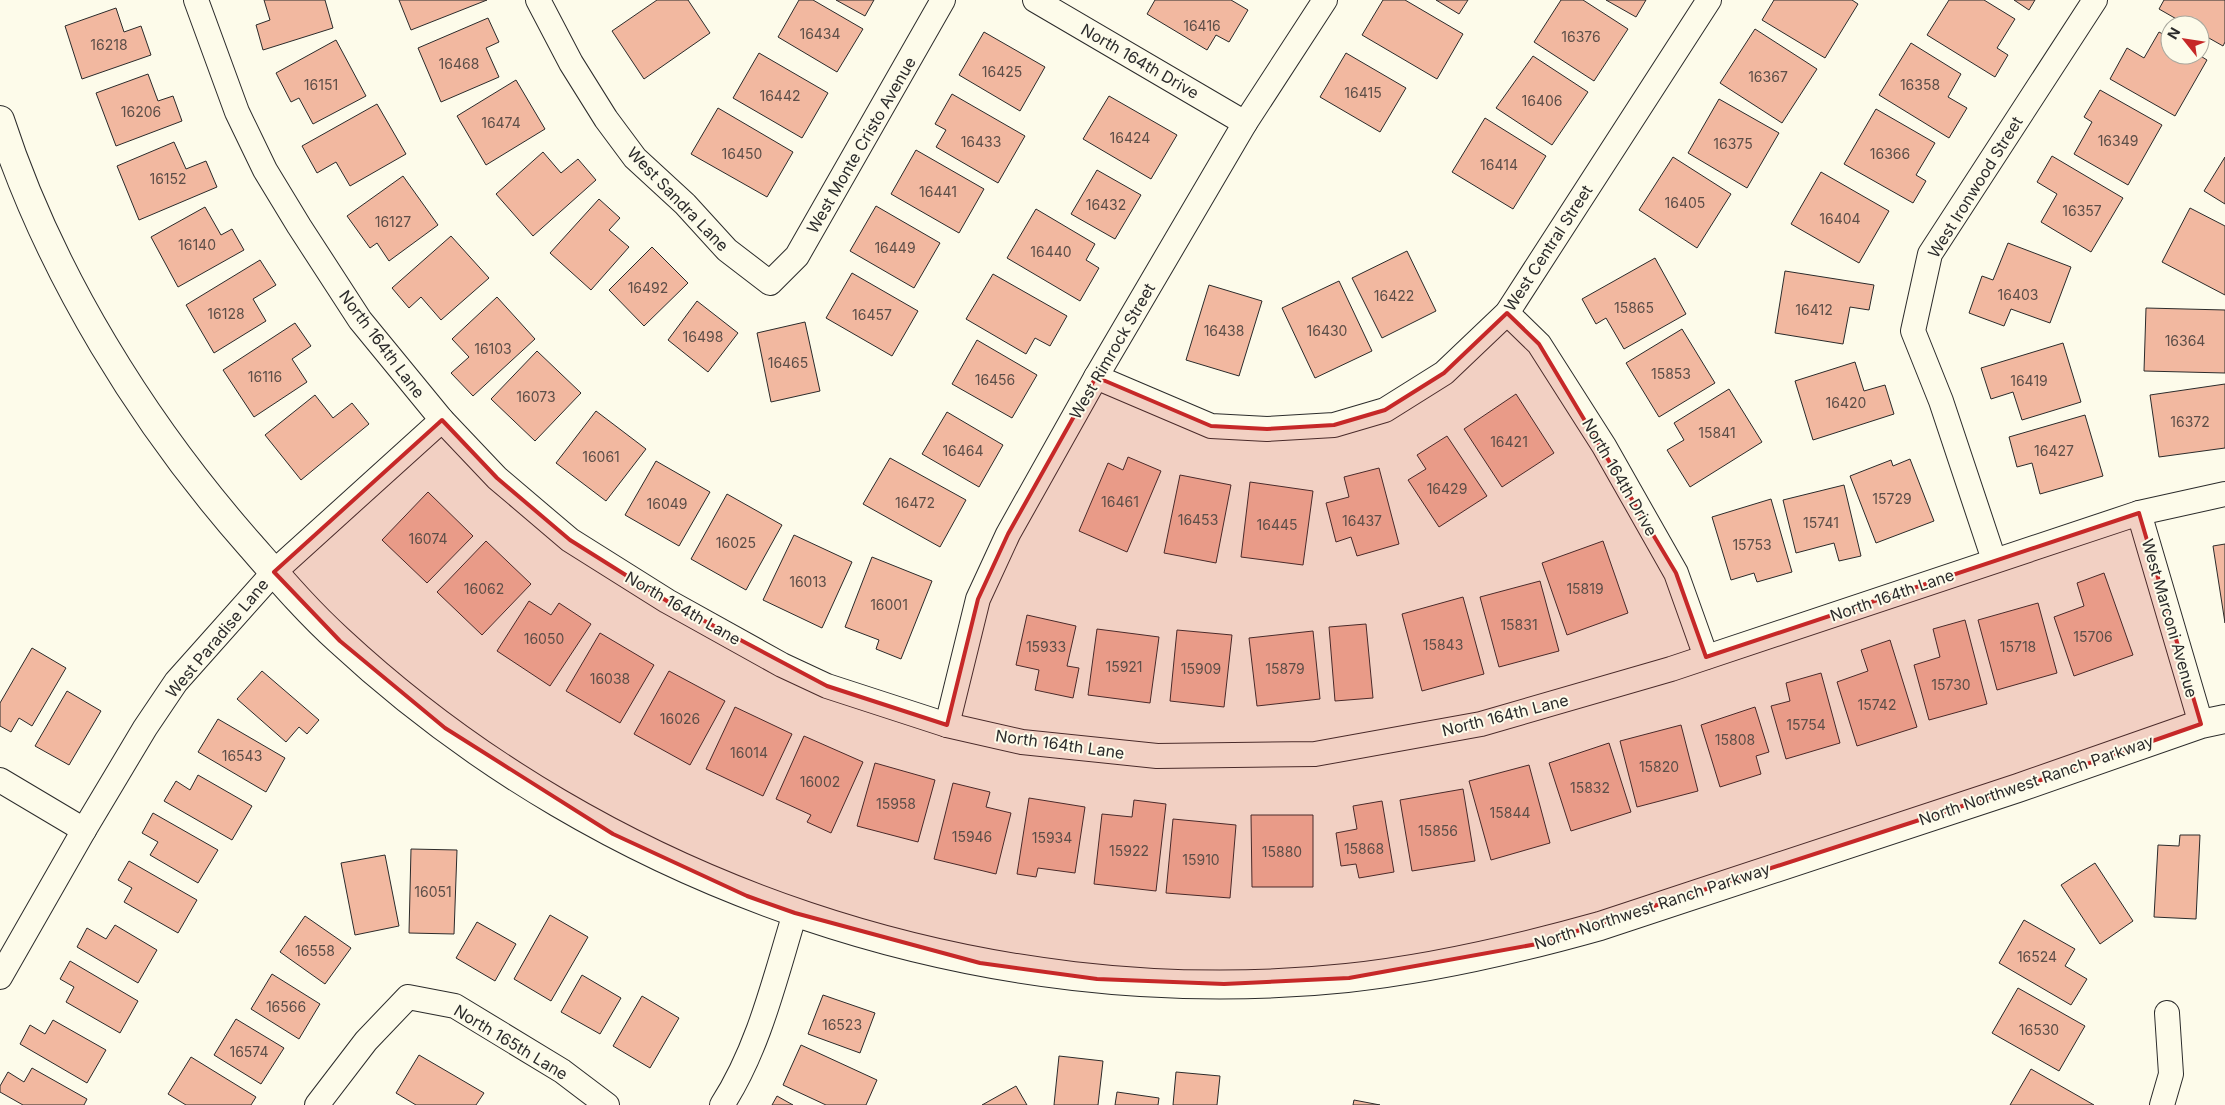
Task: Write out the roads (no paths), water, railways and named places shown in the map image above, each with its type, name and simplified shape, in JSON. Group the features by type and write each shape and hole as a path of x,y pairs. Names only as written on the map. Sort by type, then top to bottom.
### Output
{"main road":[{"name":"North Northwest Ranch Parkway","path":"0,120 43,230 103,344 137,400 176,456 229,522 274,572 347,647 445,728 499,765 612,834 747,896 795,913 912,948 980,963 1098,979 1224,984 1349,978 1475,957 1537,944 1600,926 2018,788 2213,721"}],"street":[{"name":"North 164th Lane","path":"196,0 237,112 265,170 360,320 442,420 497,478 570,540 667,601 782,665 827,686 947,724 1022,742 1157,756 1315,754 1481,724 1706,658 2139,513 2225,494"},
{"name":"West Sandra Lane","path":"538,0 576,71 606,119 635,158 684,204 727,250 770,283"},
{"name":"West Monte Cristo Avenue","path":"770,283 797,256 943,0"},
{"name":"North 164th Drive","path":"1035,0 1245,123"},
{"name":"West Rimrock Street","path":"947,724 978,599 1008,534 1096,377 1245,123 1325,0"},
{"name":"West Central Street","path":"1096,377 1210,426 1267,429 1334,425 1385,410 1444,373 1507,313 1709,0"},
{"name":"West Ironwood Street","path":"1994,560 1940,401 1913,331 1930,254 2095,0"},
{"name":"North 164th Drive","path":"1507,313 1539,344 1604,446 1676,573 1706,658"},
{"name":"West Paradise Lane","path":"0,977 84,830 145,728 176,682 274,572 442,420"},
{"name":"West Marconi Avenue","path":"2139,513 2213,721"},
{"path":"0,780 84,830"},
{"path":"722,1105 732,1089 763,1019 795,913"},
{"name":"North 165th Lane","path":"317,1105 366,1041 408,997 454,1006 562,1071 607,1105"},
{"path":"2162,1105 2171,1074 2167,1013"}]}
